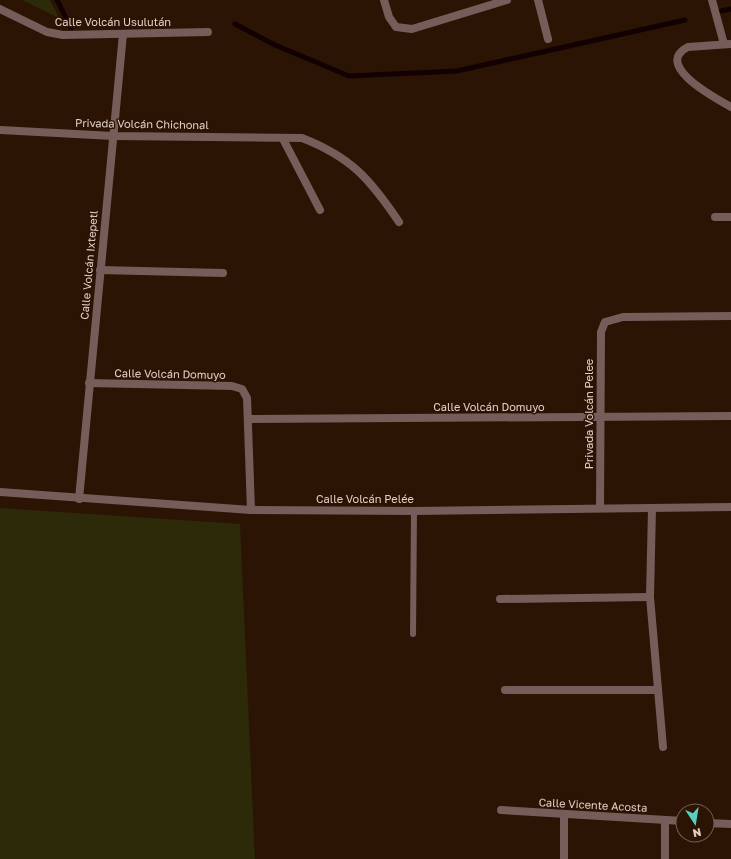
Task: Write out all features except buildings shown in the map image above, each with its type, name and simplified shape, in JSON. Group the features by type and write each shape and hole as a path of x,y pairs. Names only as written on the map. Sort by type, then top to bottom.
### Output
{"street":[{"path":"384,0 389,17 396,27 412,29 508,0"},
{"path":"538,0 548,39"},
{"path":"712,0 728,44 688,47 682,50 679,57 679,66 688,79 731,107"},
{"name":"Calle Volcán Usulután","path":"0,9 47,32 62,35 208,32"},
{"name":"Calle Volcán Ixtepetl","path":"79,498 112,136 123,34"},
{"name":"Privada Volcán Chichonal","path":"0,130 112,136 302,138 343,158 369,179 399,222"},
{"path":"283,139 320,210"},
{"path":"715,216 731,217"},
{"path":"100,270 223,273"},
{"name":"Privada Volcán Pelee","path":"600,508 599,418 601,332 605,322 623,317 731,316"},
{"name":"Calle Volcán Domuyo","path":"89,383 232,386 242,389 247,398 251,510"},
{"name":"Calle Volcán Domuyo","path":"248,419 731,416"},
{"name":"Calle Volcán Pelée","path":"0,492 251,510 414,511 731,507"},
{"path":"652,509 650,597 663,747"},
{"path":"500,599 650,597"},
{"path":"505,690 657,690"},
{"name":"Calle Vicente Acosta","path":"501,810 675,821"},
{"path":"564,814 564,859"},
{"path":"665,820 665,859"},
{"path":"715,823 731,824"}],"lane":[{"path":"413,634 414,511"}],"shaded area":[{"path":"22,0 50,0 59,18"},
{"path":"0,508 240,524 255,859 0,859"}],"waterway":[{"path":"57,0 71,28"},
{"path":"721,11 731,9"},
{"path":"235,24 275,45 349,76 457,71 685,20"}]}
